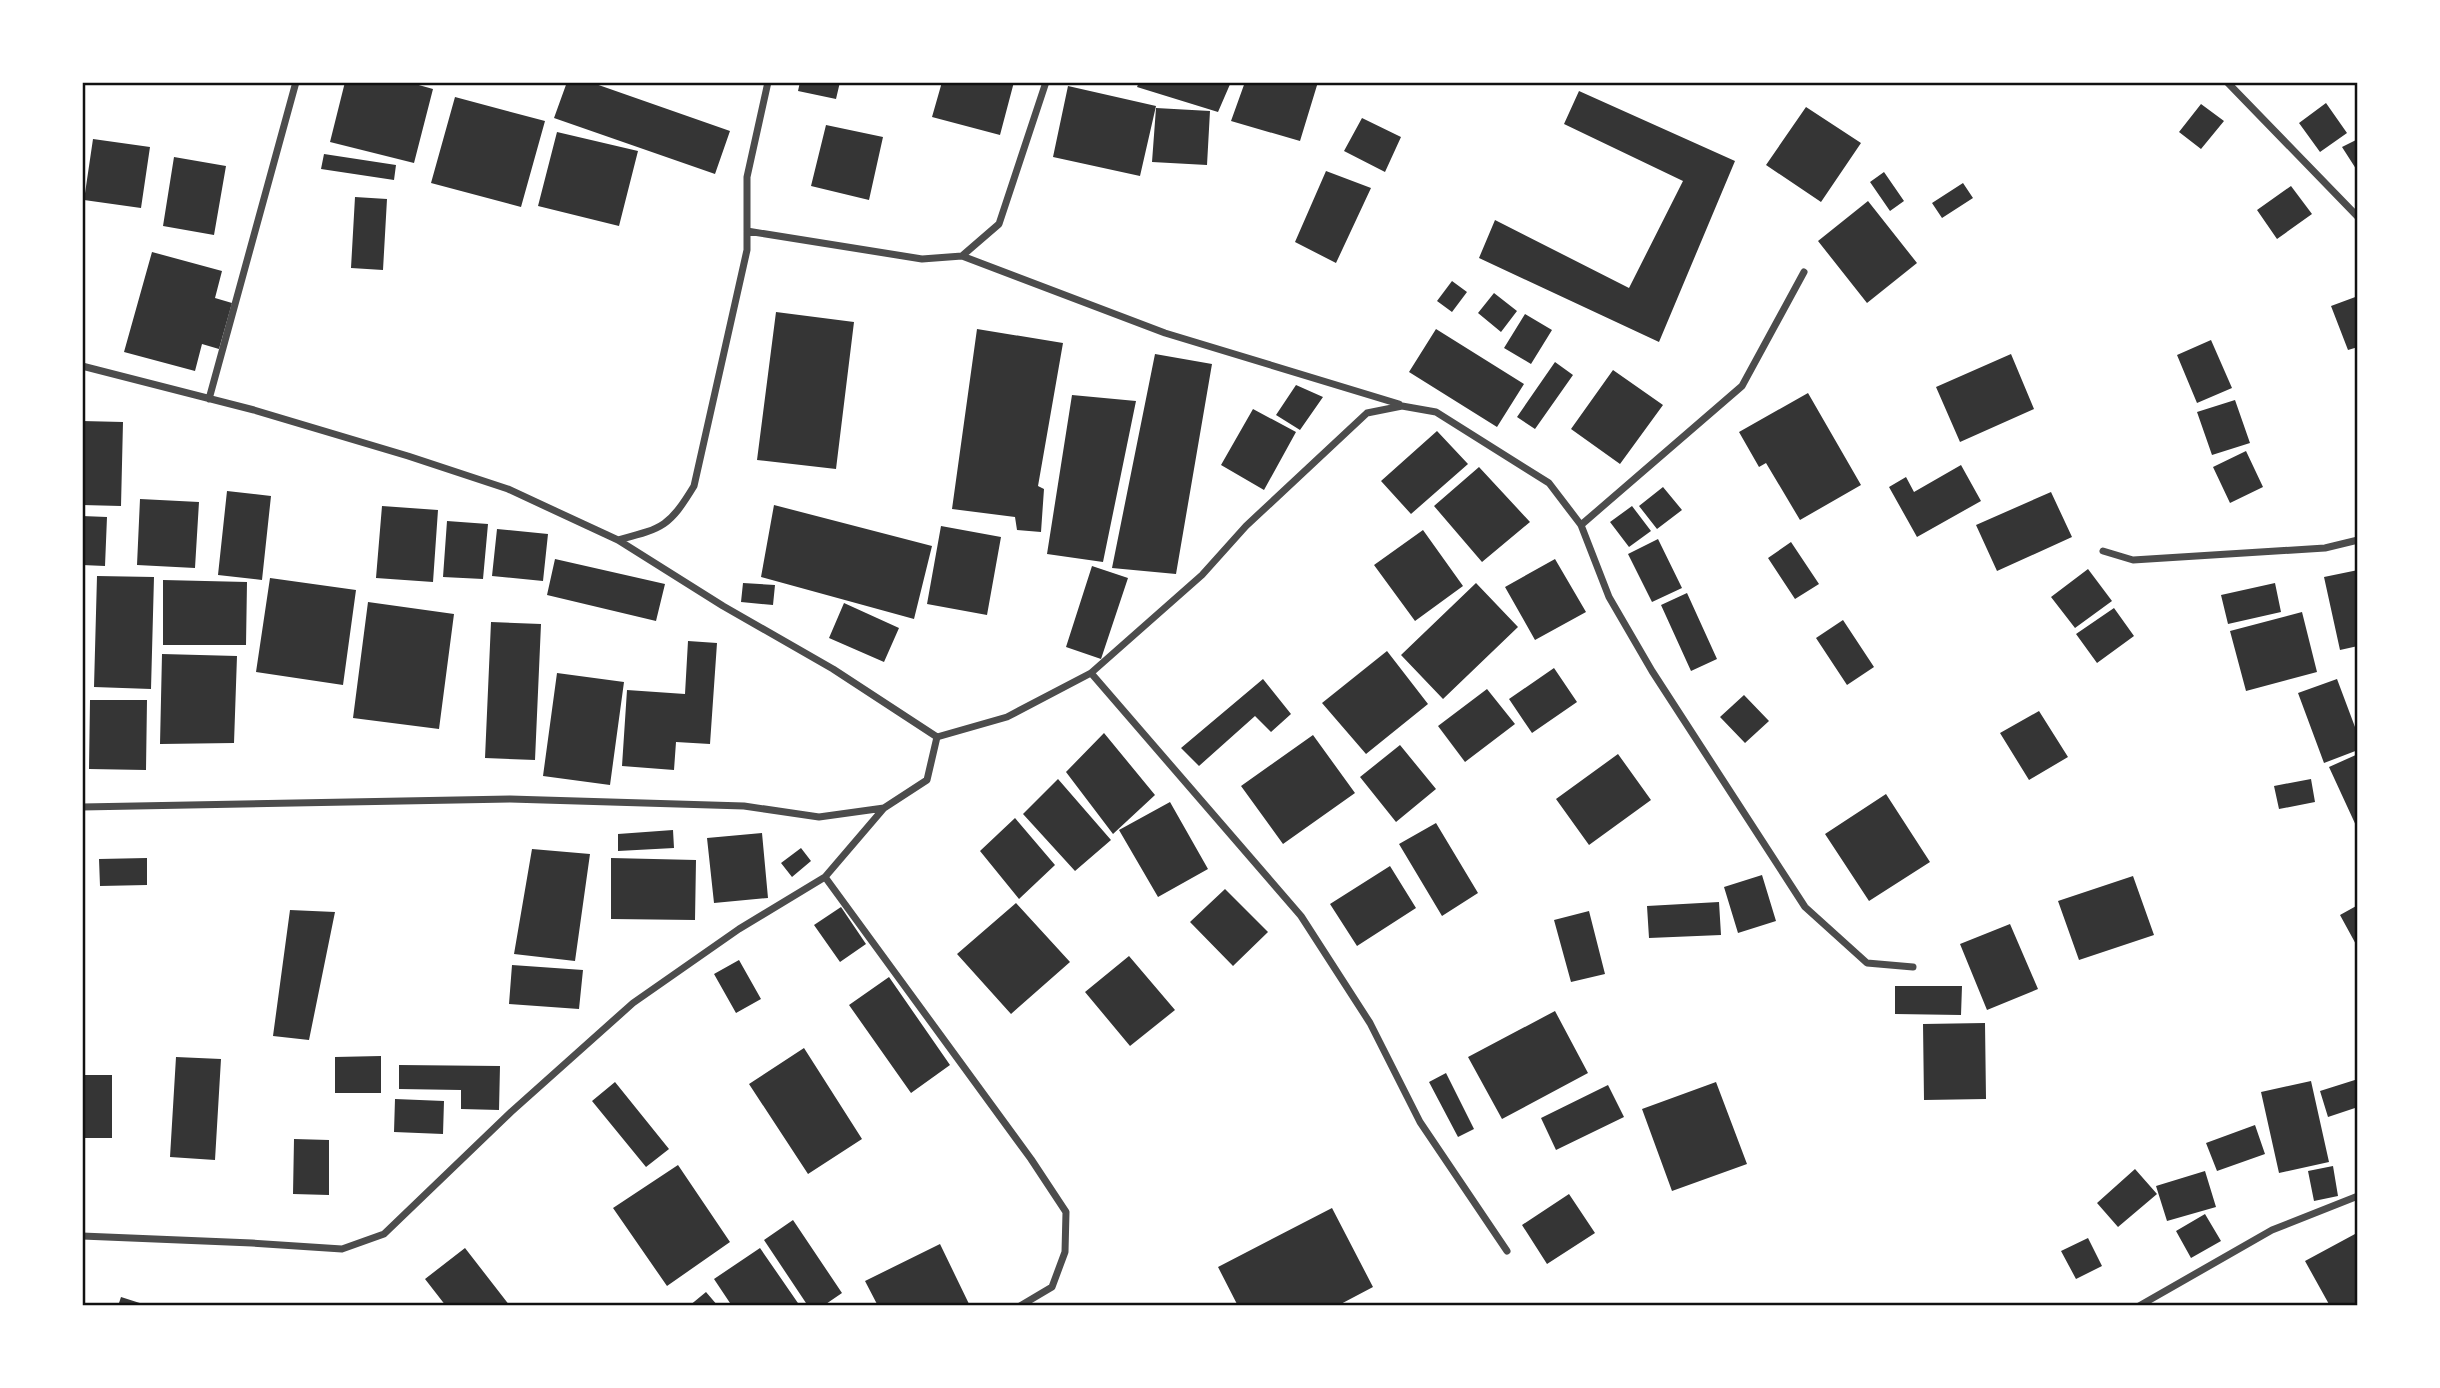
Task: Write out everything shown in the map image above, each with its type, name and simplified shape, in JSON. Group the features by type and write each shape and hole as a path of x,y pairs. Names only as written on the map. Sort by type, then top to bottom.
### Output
{"street":[{"path":"209,399 296,82"},
{"path":"618,540 658,529 678,512 694,486 747,250 747,177 768,82"},
{"path":"962,256 999,224 1046,82"},
{"path":"2227,82 2358,217"},
{"path":"747,231 922,259 962,256 1165,333 1402,405 1436,412 1549,483 1581,525 1609,597 1652,671 1805,907 1867,963 1913,967"},
{"path":"1581,525 1742,386 1804,272"},
{"path":"82,366 395,452 508,489 618,540 723,606 833,669 937,737 1007,717 1091,673 1202,575 1247,526 1367,413 1402,405"},
{"path":"2103,551 2133,560 2325,548 2358,540"},
{"path":"1091,673 1301,916 1370,1023 1420,1122 1507,1251"},
{"path":"82,1236 342,1249 384,1234 511,1112 633,1003 739,929 825,877 884,807 927,780 937,737"},
{"path":"82,807 510,799 744,806 819,817 884,807"},
{"path":"825,877 1031,1159 1066,1212 1065,1252 1052,1287 1020,1306"},
{"path":"2139,1306 2273,1230 2358,1196"}],"building":[{"path":"345,82 408,82 433,89 414,163 330,142"},
{"path":"567,82 590,82 730,131 715,174 554,118"},
{"path":"800,82 840,82 836,99 798,91"},
{"path":"942,82 1014,82 1000,135 932,117"},
{"path":"1139,82 1231,82 1218,112 1137,87"},
{"path":"1245,82 1318,82 1300,141 1231,121"},
{"path":"1068,86 1156,106 1140,176 1053,157"},
{"path":"1579,91 1735,161 1659,342 1479,258 1495,220 1629,288 1683,181 1564,124"},
{"path":"455,97 545,121 521,207 431,183"},
{"path":"2326,103 2347,133 2320,152 2299,123"},
{"path":"2201,104 2224,121 2201,149 2179,132"},
{"path":"1806,107 1861,143 1821,202 1766,165"},
{"path":"1156,108 1210,111 1207,165 1152,162"},
{"path":"1362,118 1401,137 1385,172 1344,151"},
{"path":"826,125 883,137 869,200 811,186"},
{"path":"557,132 638,151 619,226 538,206"},
{"path":"93,139 150,147 141,208 84,200"},
{"path":"2358,139 2358,172 2342,147"},
{"path":"324,154 396,165 394,180 321,169"},
{"path":"174,157 226,166 214,235 163,226"},
{"path":"1326,171 1371,188 1336,263 1295,242"},
{"path":"1884,172 1904,201 1890,211 1870,182"},
{"path":"1963,183 1973,198 1942,218 1932,203"},
{"path":"2291,186 2312,214 2277,239 2257,210"},
{"path":"355,197 387,199 383,270 351,268"},
{"path":"1868,201 1917,263 1867,303 1818,241"},
{"path":"152,252 222,271 215,298 232,303 219,349 202,344 195,371 124,352"},
{"path":"1452,281 1467,292 1452,312 1437,301"},
{"path":"1494,293 1517,311 1501,332 1478,313"},
{"path":"2358,296 2358,347 2348,350 2331,306"},
{"path":"776,312 854,322 836,469 757,460"},
{"path":"1525,314 1552,330 1531,364 1504,348"},
{"path":"977,329 1063,343 1038,486 1044,489 1041,532 1017,530 1015,517 952,509"},
{"path":"1436,329 1524,384 1497,427 1409,372"},
{"path":"2211,340 2232,388 2197,403 2177,355"},
{"path":"1155,354 1212,364 1176,574 1112,568"},
{"path":"2011,354 2034,409 1960,442 1936,387"},
{"path":"1555,362 1573,375 1535,429 1517,417"},
{"path":"1613,370 1663,405 1620,464 1571,429"},
{"path":"1296,385 1323,397 1300,430 1276,415"},
{"path":"1808,393 1861,485 1800,520 1766,463 1759,467 1739,432"},
{"path":"1072,395 1136,401 1103,562 1047,554"},
{"path":"2235,400 2250,443 2212,455 2197,412"},
{"path":"1253,409 1296,432 1264,490 1221,465"},
{"path":"82,421 123,422 121,506 82,505"},
{"path":"1437,431 1468,464 1411,514 1381,481"},
{"path":"2246,451 2263,487 2230,503 2213,467"},
{"path":"1961,465 1981,501 1917,537 1889,487 1906,477 1914,492"},
{"path":"1479,467 1530,522 1482,562 1434,506"},
{"path":"1663,487 1682,510 1657,529 1639,506"},
{"path":"227,491 271,496 262,580 218,575"},
{"path":"2051,492 2072,537 1997,571 1976,525"},
{"path":"140,499 199,502 195,568 137,565"},
{"path":"774,505 932,546 914,619 761,577"},
{"path":"382,506 438,510 433,582 376,578"},
{"path":"1632,506 1651,531 1629,547 1610,522"},
{"path":"82,516 107,517 105,566 82,565"},
{"path":"447,521 488,524 483,579 443,577"},
{"path":"941,526 1001,537 987,615 927,604"},
{"path":"497,529 548,534 543,581 492,576"},
{"path":"1423,530 1463,586 1415,621 1374,565"},
{"path":"1658,539 1682,588 1652,602 1628,554"},
{"path":"1791,542 1819,584 1795,599 1768,558"},
{"path":"555,559 665,584 656,621 547,595"},
{"path":"1555,559 1586,612 1535,640 1505,587"},
{"path":"1092,566 1128,578 1101,659 1066,647"},
{"path":"2088,569 2112,601 2075,628 2051,597"},
{"path":"2358,570 2358,646 2340,650 2324,577"},
{"path":"97,576 154,577 151,689 94,687"},
{"path":"270,578 356,590 343,685 256,672"},
{"path":"163,580 247,582 246,645 163,645"},
{"path":"743,583 775,585 773,605 741,602"},
{"path":"1476,583 1518,627 1443,699 1401,655"},
{"path":"2275,583 2281,612 2228,624 2221,595"},
{"path":"1687,593 1717,659 1691,671 1661,605"},
{"path":"368,602 454,614 439,729 353,718"},
{"path":"844,603 899,628 884,662 829,638"},
{"path":"2114,608 2134,636 2097,663 2076,634"},
{"path":"2302,612 2317,672 2246,691 2230,631"},
{"path":"1843,620 1874,667 1847,685 1816,638"},
{"path":"491,622 541,624 535,760 485,758"},
{"path":"688,641 717,643 710,744 676,742 674,770 622,766 627,690 685,694"},
{"path":"1387,651 1428,704 1366,754 1322,703"},
{"path":"162,654 237,656 234,743 160,744"},
{"path":"1554,668 1577,702 1532,733 1509,699"},
{"path":"557,673 624,682 610,785 543,776"},
{"path":"1263,679 1291,714 1271,732 1255,716 1199,766 1181,748"},
{"path":"2337,679 2358,735 2358,750 2324,763 2298,693"},
{"path":"1487,689 1515,724 1465,762 1438,726"},
{"path":"1744,695 1769,721 1745,743 1720,717"},
{"path":"90,700 147,700 146,770 89,769"},
{"path":"2039,711 2068,757 2029,780 2000,733"},
{"path":"1104,733 1155,795 1113,834 1066,772"},
{"path":"1313,735 1355,793 1283,844 1241,786"},
{"path":"1400,745 1436,789 1396,822 1360,777"},
{"path":"1618,754 1651,800 1589,845 1556,799"},
{"path":"2358,754 2358,830 2329,767"},
{"path":"1058,779 1111,840 1075,871 1023,814"},
{"path":"2311,779 2315,802 2279,809 2274,786"},
{"path":"1886,794 1930,862 1869,901 1825,834"},
{"path":"1170,802 1208,869 1158,897 1119,830"},
{"path":"1015,818 1055,865 1019,899 980,851"},
{"path":"1436,823 1478,893 1442,916 1399,844"},
{"path":"673,830 674,848 618,851 618,834"},
{"path":"762,833 768,898 714,903 707,838"},
{"path":"801,848 811,861 792,877 781,863"},
{"path":"532,849 590,854 575,961 514,954"},
{"path":"147,858 147,885 100,886 99,859"},
{"path":"611,858 696,860 695,920 611,919"},
{"path":"1390,866 1416,908 1357,946 1330,904"},
{"path":"1762,875 1776,921 1738,933 1724,887"},
{"path":"2133,876 2154,935 2079,960 2058,901"},
{"path":"1225,889 1268,932 1233,966 1190,922"},
{"path":"1719,902 1721,935 1649,938 1647,906"},
{"path":"1016,903 1070,962 1011,1014 957,954"},
{"path":"2358,905 2358,948 2340,915"},
{"path":"841,907 866,944 840,962 814,925"},
{"path":"290,910 335,912 309,1040 273,1036"},
{"path":"1589,911 1605,974 1571,982 1554,920"},
{"path":"2010,924 2038,989 1987,1010 1960,944"},
{"path":"1129,956 1175,1010 1130,1046 1085,992"},
{"path":"739,960 761,999 736,1013 714,974"},
{"path":"512,965 583,970 579,1009 509,1004"},
{"path":"889,977 950,1065 911,1093 849,1005"},
{"path":"1895,986 1962,986 1961,1015 1895,1014"},
{"path":"1555,1011 1588,1073 1502,1119 1468,1057"},
{"path":"1985,1023 1986,1099 1924,1100 1923,1024"},
{"path":"804,1048 862,1139 808,1174 749,1084"},
{"path":"381,1056 381,1093 335,1093 335,1057"},
{"path":"176,1057 221,1059 215,1160 170,1157"},
{"path":"399,1065 500,1066 499,1110 461,1109 461,1090 399,1089"},
{"path":"1446,1073 1474,1129 1458,1137 1429,1082"},
{"path":"82,1075 112,1075 112,1138 82,1138"},
{"path":"2358,1079 2358,1107 2328,1117 2320,1091"},
{"path":"2311,1081 2329,1162 2279,1173 2261,1092"},
{"path":"615,1082 669,1149 646,1167 592,1101"},
{"path":"1716,1082 1747,1164 1672,1191 1642,1109"},
{"path":"1608,1085 1624,1117 1556,1150 1541,1118"},
{"path":"395,1099 444,1101 443,1134 394,1132"},
{"path":"2255,1125 2265,1154 2217,1171 2206,1143"},
{"path":"294,1139 329,1140 329,1195 293,1194"},
{"path":"678,1165 730,1242 667,1286 613,1208"},
{"path":"2333,1166 2338,1196 2314,1201 2308,1171"},
{"path":"2135,1169 2157,1194 2118,1227 2097,1203"},
{"path":"2205,1171 2216,1207 2167,1221 2156,1186"},
{"path":"1569,1194 1595,1233 1547,1264 1522,1225"},
{"path":"1332,1208 1373,1287 1337,1306 1238,1306 1218,1267"},
{"path":"2205,1214 2221,1241 2191,1258 2176,1231"},
{"path":"793,1220 842,1293 823,1306 808,1306 764,1240"},
{"path":"2355,1234 2358,1240 2358,1306 2330,1306 2305,1261"},
{"path":"2088,1238 2102,1266 2076,1279 2061,1251"},
{"path":"940,1244 970,1306 878,1306 865,1281"},
{"path":"465,1248 510,1306 446,1306 425,1279"},
{"path":"760,1248 800,1306 732,1306 714,1279"},
{"path":"706,1292 718,1306 689,1306"},
{"path":"121,1297 146,1305 146,1306 118,1306"}]}
